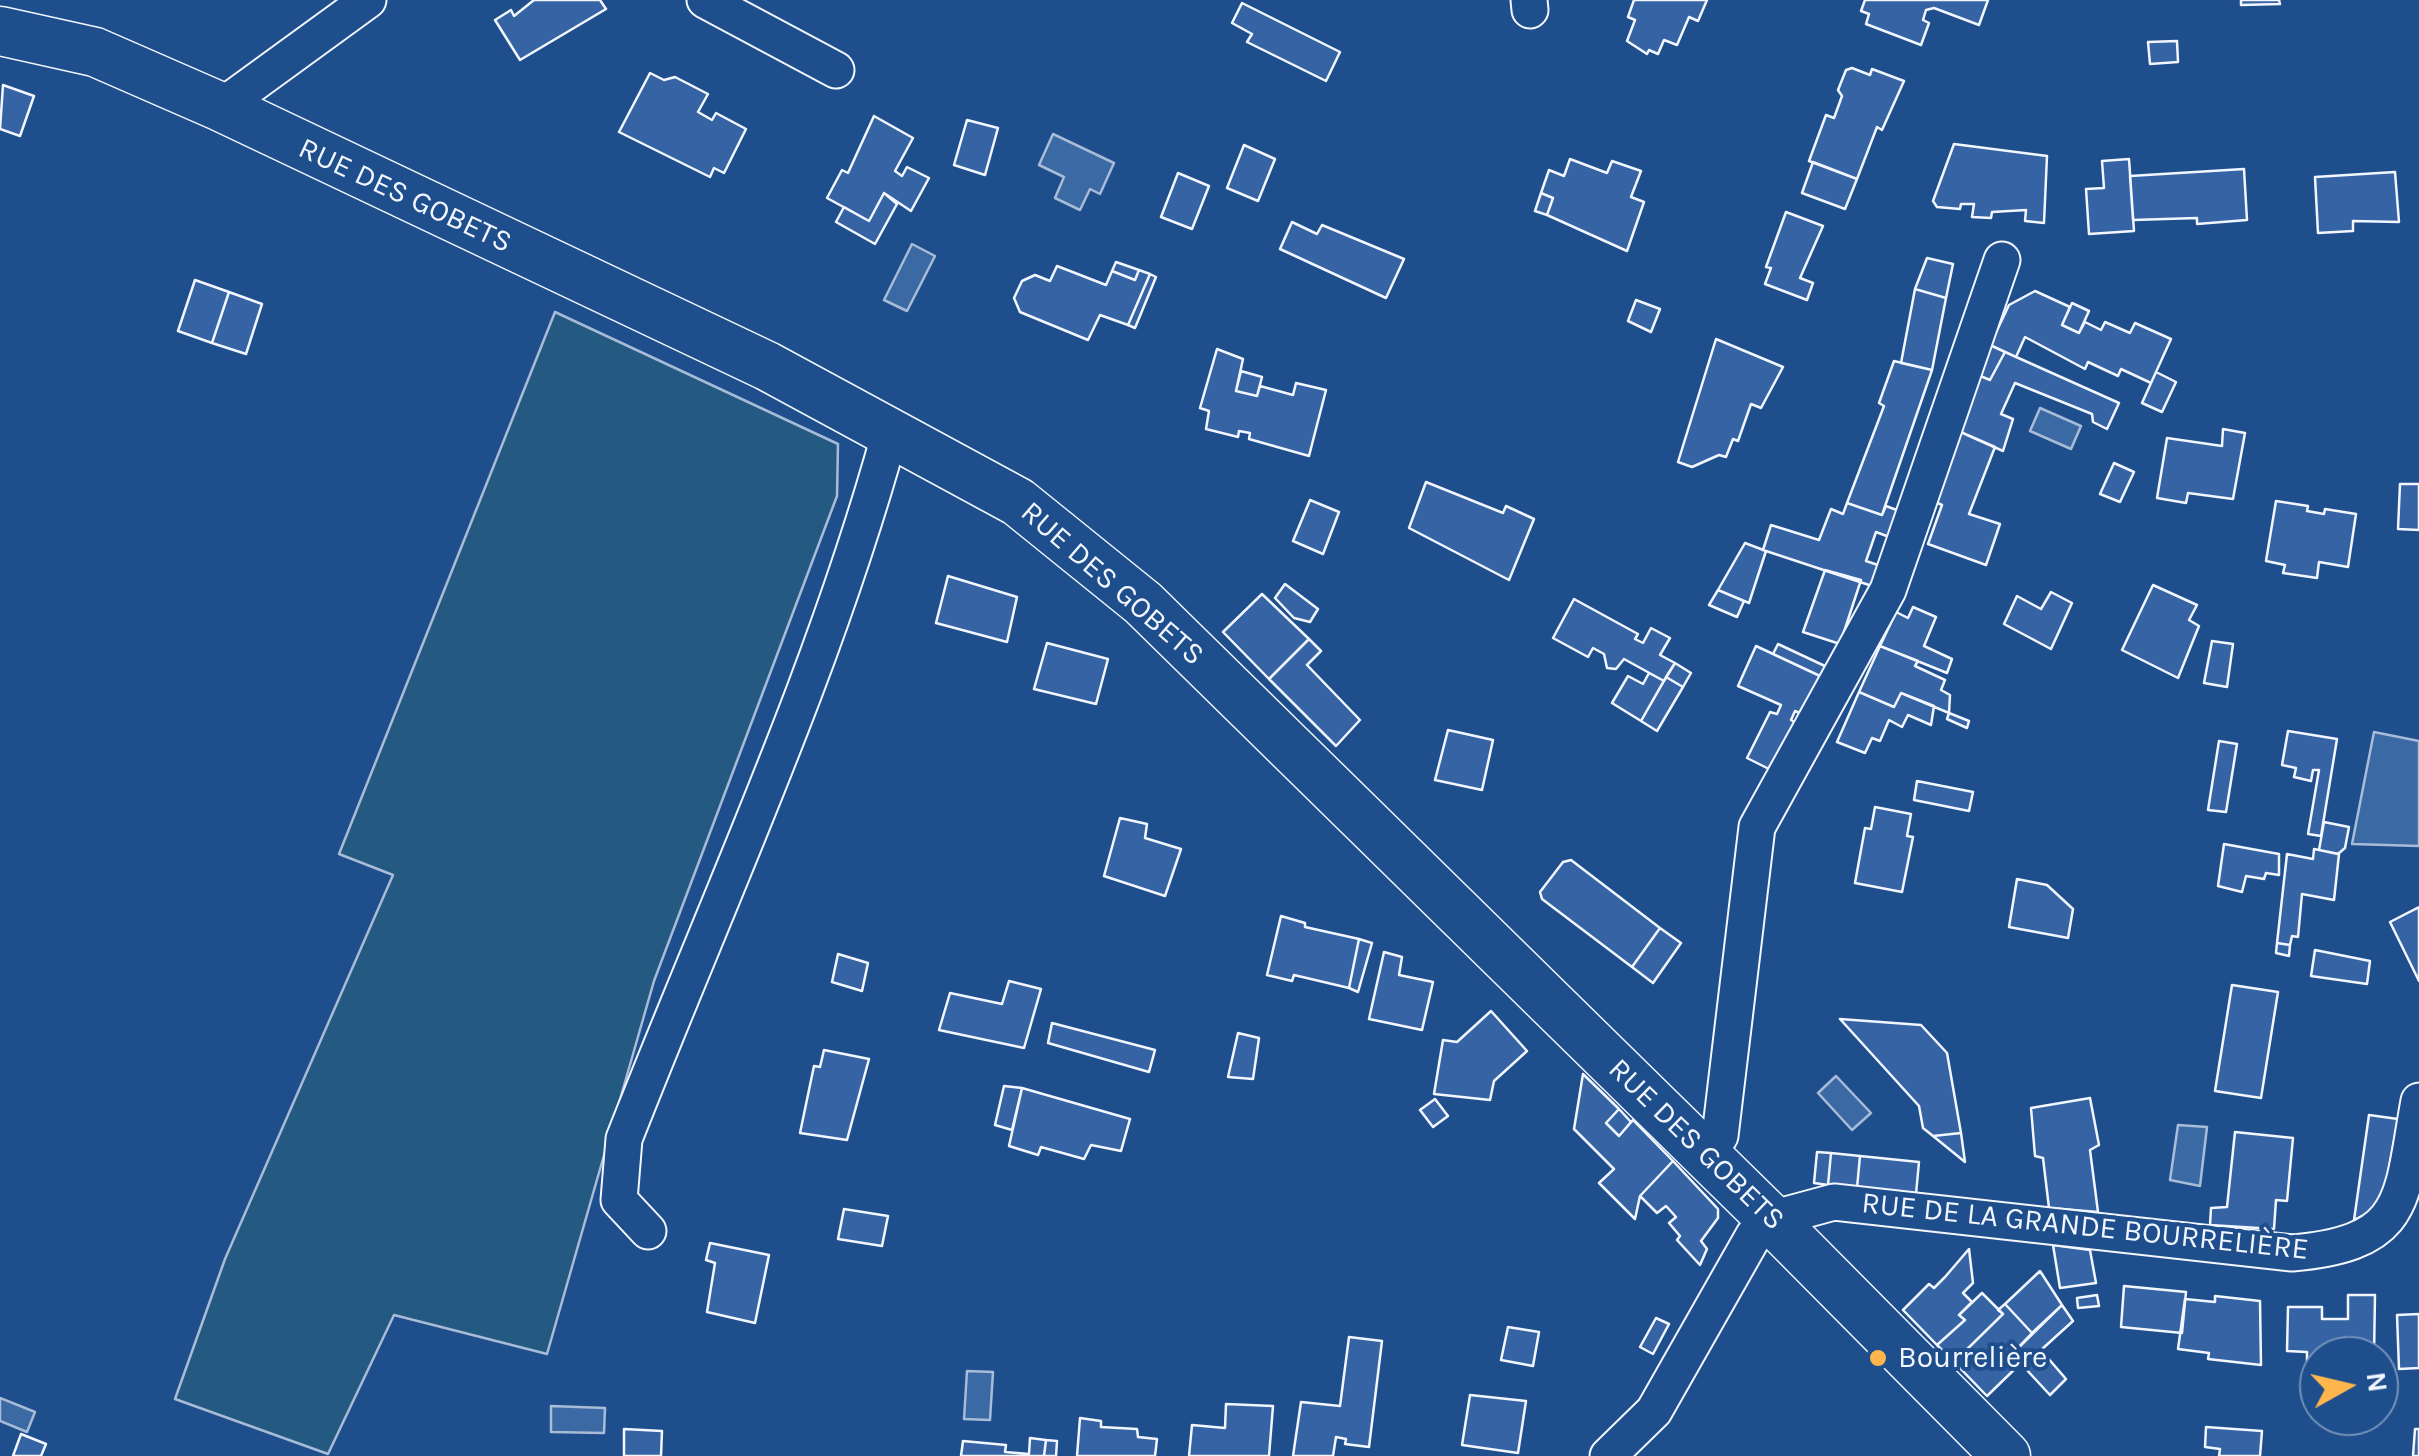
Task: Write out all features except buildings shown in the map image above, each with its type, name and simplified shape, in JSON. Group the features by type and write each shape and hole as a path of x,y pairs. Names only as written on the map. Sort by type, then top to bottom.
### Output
{"main road":[{"name":"RUE DES GOBETS","path":"0,31 95,52 222,107 766,366 1018,502 1143,603 1772,1218 2006,1456"}],"street":[{"path":"222,107 368,0"},
{"path":"705,0 836,70"},
{"path":"1706,1154 1720,1136 1757,826 1888,590 2002,260"},
{"path":"648,1230 619,1200 624,1139 816,670 860,541 890,433"},
{"name":"RUE DE LA GRANDE BOURRELIÈRE","path":"1772,1218 1834,1202 2292,1253 2333,1250 2368,1236 2400,1202 2419,1101"},
{"path":"1610,1456 1654,1411 1754,1235 1772,1218"}],"shaded area":[{"path":"1053,134 1114,163 1100,194 1090,189 1080,210 1055,198 1064,177 1039,165"},
{"path":"912,244 935,256 907,311 884,300"},
{"path":"555,312 838,444 837,496 654,981 547,1354 394,1315 328,1454 175,1399 225,1259 393,875 339,854"},
{"path":"2040,408 2081,426 2071,449 2030,431"},
{"path":"2374,732 2419,741 2419,846 2352,844"},
{"path":"1836,1076 1871,1113 1852,1130 1818,1093"},
{"path":"2178,1125 2207,1127 2200,1186 2170,1180"},
{"path":"967,1371 993,1372 990,1420 964,1419"},
{"path":"0,1398 35,1412 27,1432 0,1421"},
{"path":"551,1406 605,1408 604,1433 551,1432"}],"place":[{"name":"Bourrelière","path":"1878,1358"}]}
